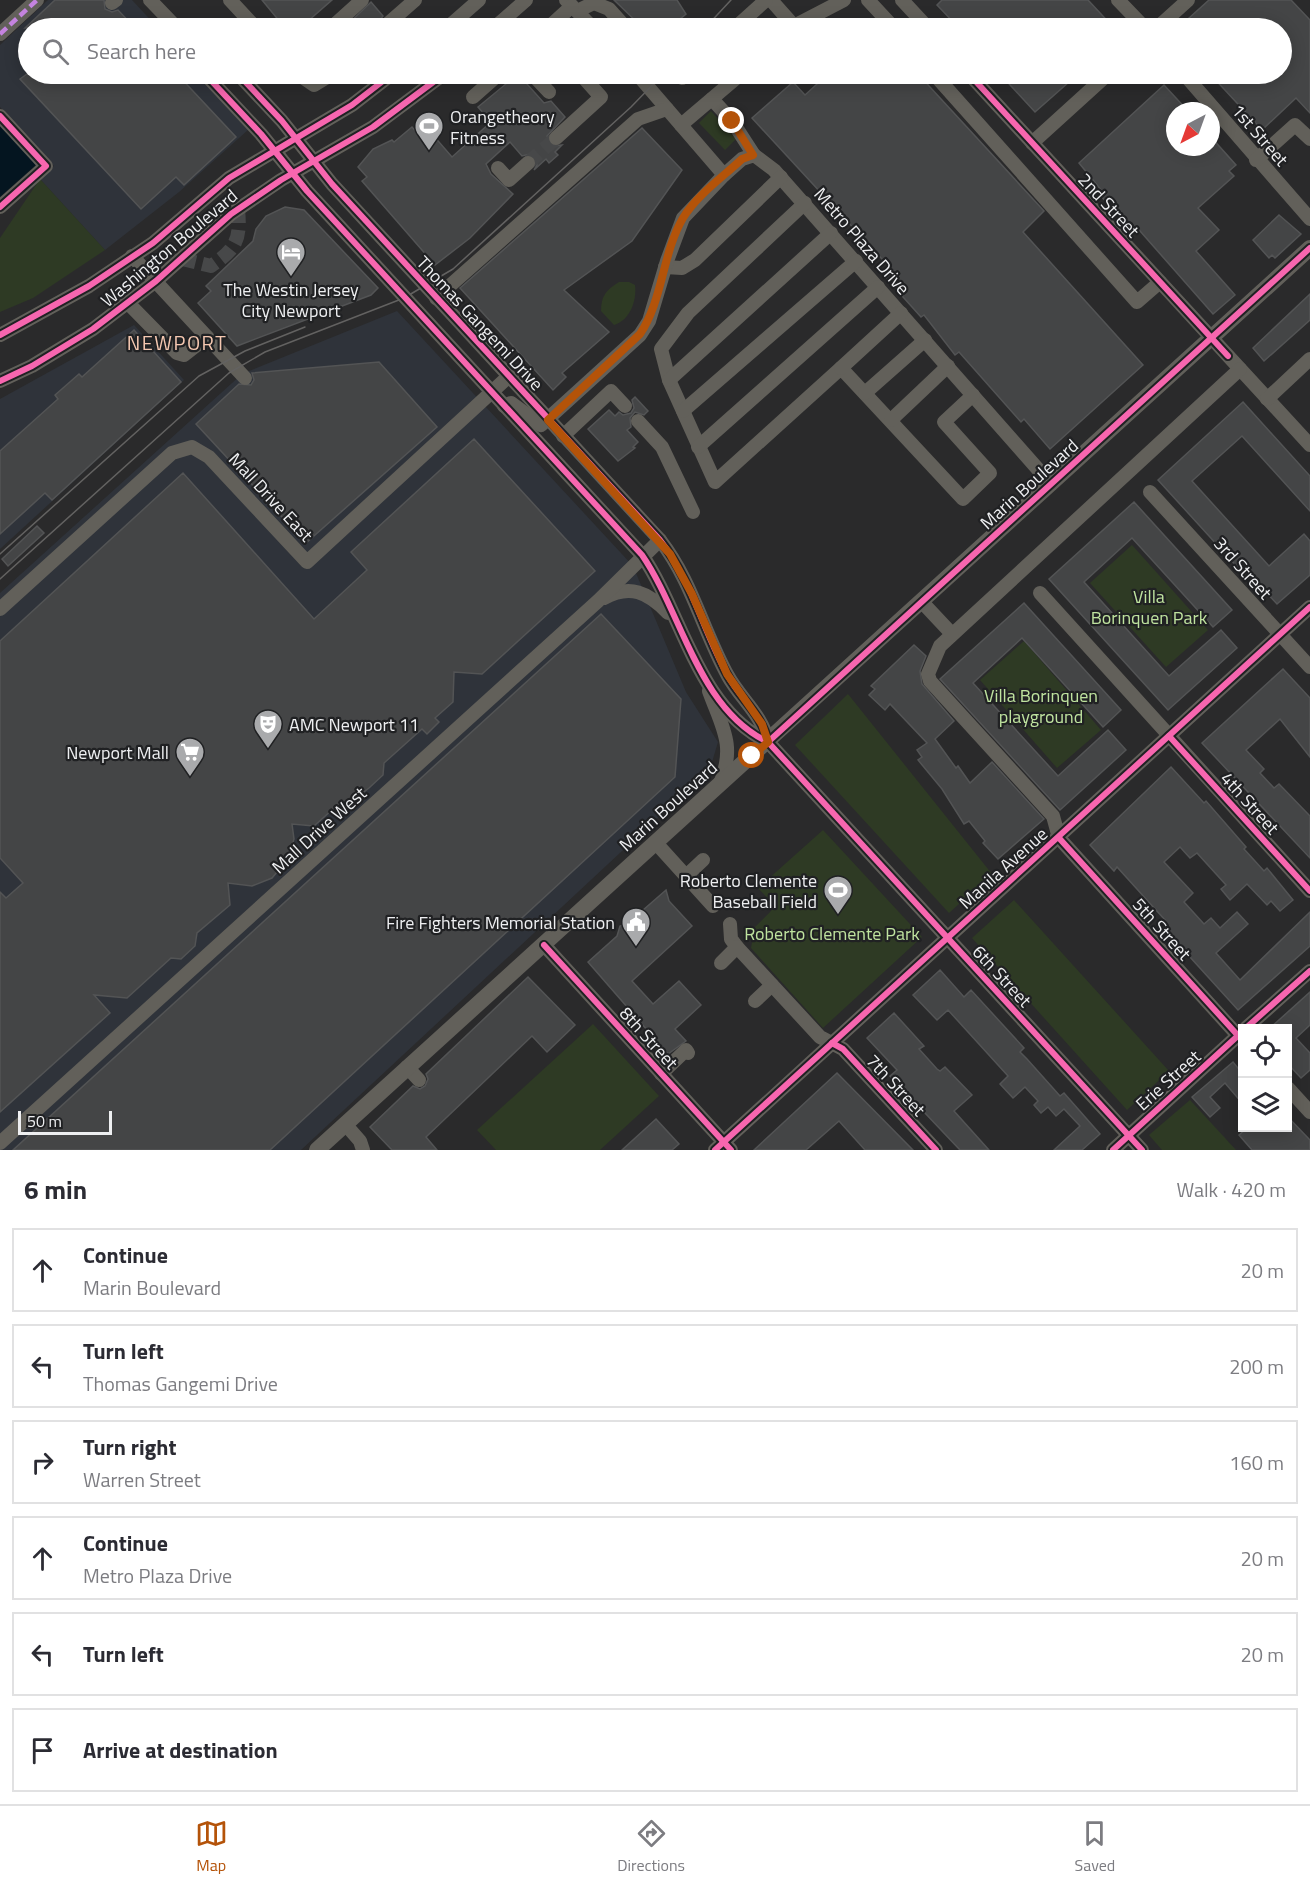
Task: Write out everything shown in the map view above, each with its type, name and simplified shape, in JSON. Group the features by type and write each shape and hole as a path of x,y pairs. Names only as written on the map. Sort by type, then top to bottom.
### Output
{"main road":[{"name":"Marin Boulevard","path":"317,1150 1310,248"}],"street":[{"path":"0,34 37,0"},
{"path":"150,0 167,18"},
{"path":"230,0 247,18"},
{"path":"342,18 363,0"},
{"path":"394,18 415,0"},
{"path":"458,18 479,0"},
{"path":"506,18 526,0"},
{"path":"746,18 766,0"},
{"path":"771,0 786,18"},
{"path":"803,18 822,0"},
{"path":"810,18 844,0"},
{"path":"868,0 885,18"},
{"path":"1118,0 1135,18"},
{"path":"1168,18 1188,0"},
{"path":"907,2 920,18"},
{"path":"559,18 572,6 594,3 609,9 617,18"},
{"path":"572,6 583,18"},
{"name":"Thomas Gangemi Drive","path":"214,84 274,149 292,173 642,555 660,585 676,624 705,678 738,722 768,742"},
{"name":"Thomas Gangemi Drive","path":"247,84 295,137 313,162 436,298 660,540 682,574 727,674 762,724 768,742"},
{"name":"Washington Boulevard","path":"0,335 89,286 153,243 229,178 274,149 352,105 379,84"},
{"name":"Washington Boulevard","path":"0,381 80,338 156,281 231,214 292,173 373,127 431,84"},
{"path":"473,98 488,84"},
{"path":"541,84 549,92"},
{"path":"556,138 601,97 591,84"},
{"path":"646,84 724,176"},
{"path":"681,125 729,84"},
{"path":"943,84 1137,302 1160,282"},
{"name":"2nd Street","path":"978,84 1310,445"},
{"path":"1032,143 1097,84"},
{"name":"1st Street","path":"1192,84 1256,160 1310,219"},
{"path":"504,406 511,403 541,425 640,334 649,321 683,218 742,159 753,155 732,121 712,99"},
{"path":"436,298 638,119 667,109"},
{"path":"0,116 46,166 0,207"},
{"path":"1256,160 1295,125 1310,139"},
{"name":"Metro Plaza Drive","path":"753,155 762,159 805,203 1051,484"},
{"path":"498,168 509,180 528,162"},
{"path":"665,267 682,268 695,260 781,177"},
{"path":"805,203 688,313 661,349 669,380 715,482 901,313"},
{"path":"1069,224 1089,205"},
{"path":"669,380 831,233"},
{"path":"132,256 245,378"},
{"path":"683,411 856,261"},
{"path":"698,447 878,287"},
{"path":"128,303 177,353 184,354 207,337"},
{"path":"865,393 925,340"},
{"path":"1267,399 1310,359"},
{"path":"891,420 948,366"},
{"path":"841,368 963,499 990,473 944,422 973,395"},
{"path":"922,602 952,634 1240,369"},
{"name":"Mall Drive East","path":"0,609 172,453 192,447 209,457 307,562 508,377"},
{"path":"563,436 611,391 625,406"},
{"path":"638,421 662,447 693,512"},
{"name":"3rd Street","path":"1150,492 1310,667"},
{"name":"Mall Drive West","path":"0,1143 598,601 642,555 660,540"},
{"path":"598,601 623,590 642,592 654,598 676,624"},
{"name":"4th Street","path":"1040,593 1310,891"},
{"name":"Manila Avenue","path":"723,1147 947,938 1310,607"},
{"name":"5th Street","path":"952,634 940,646 928,674 930,681 1053,816 1059,838 1238,1030"},
{"path":"705,678 728,742 726,767 719,786"},
{"name":"6th Street","path":"768,742 1142,1150"},
{"path":"657,843 713,906"},
{"path":"686,876 703,860"},
{"name":"7th Street","path":"730,924 731,939 737,947 820,1037 843,1049 936,1150"},
{"name":"8th Street","path":"544,945 661,1074 723,1147"},
{"path":"721,963 737,947"},
{"name":"Erie Street","path":"1253,1024 1310,971"},
{"path":"755,1001 772,985"},
{"name":"Erie Street","path":"1113,1150 1238,1038"},
{"path":"661,1074 686,1050 688,1053"},
{"path":"407,1067 419,1080"},
{"path":"1292,1093 1310,1112"},
{"path":"346,1125 360,1141 363,1150"}],"shaded area":[{"path":"48,0 132,0 149,18 29,18"},
{"path":"18,28 18,84 207,84 249,129 179,192 105,250 40,179 54,166 0,107 0,45"},
{"path":"397,311 633,566 686,692 718,742 710,769 301,1150 0,1150 0,593 242,374"},
{"path":"134,325 184,380 0,549 0,399"}],"green space":[{"path":"711,111 736,139 725,150 699,123"},
{"path":"40,179 105,250 33,298 0,312 0,238"},
{"path":"619,282 629,282 635,285 635,297 628,314 620,323 614,325 601,311 601,306 605,294"},
{"name":"Villa Borinquen Park","path":"1132,545 1208,630 1166,667 1090,583"},
{"name":"Villa Borinquen playground","path":"1024,641 1101,730 1057,768 980,680"},
{"path":"848,694 992,874 949,913 795,745"},
{"name":"Roberto Clemente Baseball Field","path":"823,830 922,937 823,1028 751,948 755,927 771,911 771,902 758,888"},
{"path":"1014,900 1169,1071 1127,1110 972,938"},
{"path":"593,1024 659,1096 600,1150 496,1150 477,1130"},
{"path":"1190,1100 1236,1150 1162,1150 1149,1135"}],"water":[{"path":"0,125 36,165 0,197"}],"building":[{"path":"55,0 104,0 105,9 112,12 118,10 126,18 36,18"},
{"path":"262,0 332,0 311,18 277,18"},
{"path":"614,0 677,0 686,14 681,18 633,18"},
{"path":"942,0 1088,0 1105,18 949,18 937,5"},
{"path":"1209,0 1291,0 1310,20 1310,113 1296,98 1262,130 1219,84 1292,84 1292,18 1189,18"},
{"path":"371,2 383,16 382,18 354,18"},
{"path":"25,84 186,84 236,137 184,185 176,177 141,209"},
{"path":"506,84 527,84 544,103 551,101 565,117 547,136 553,146 562,145 555,152 558,155 549,163 546,159 534,170 537,165 535,157 530,154 522,156 510,142 486,164 491,174 513,194 470,238 435,265 362,181 367,177 358,167 373,149 392,140 394,142 412,127 418,134 426,127 452,157 491,122 478,107"},
{"path":"791,84 795,84 805,95 817,84 927,84 1044,211 1023,232 1143,365 1050,449 1024,419 1021,422 959,352 955,355 924,315 921,317 886,278 893,271 752,118"},
{"path":"1009,84 1067,84 1035,112"},
{"path":"1164,85 1180,102 1166,102 1166,156 1220,156 1220,147 1236,165 1229,171 1234,176 1198,208 1219,230 1196,251 1235,295 1213,314 1140,231 1136,234 1099,194 1102,191 1079,163"},
{"path":"642,128 682,170 632,241 564,290 609,332 562,373 566,377 553,390 460,288"},
{"name":"The Westin Jersey City Newport","path":"285,207 304,210 378,288 371,295 237,346 198,303 211,291 206,286 253,241 256,229 266,216"},
{"path":"1279,215 1301,234 1275,258 1272,255 1269,258 1253,240"},
{"path":"1310,294 1310,320 1264,361 1253,348"},
{"path":"134,330 181,382 52,500 45,493 0,534 0,451 58,399 55,395 79,374 82,377"},
{"path":"379,362 437,427 306,543 196,424 239,384 251,385 254,380 252,373"},
{"path":"635,397 648,411 644,415 635,412 630,418 631,427 627,430 638,442 633,447 635,448 618,461 588,429 609,410 615,416 619,412 623,415 631,413 634,408 632,400"},
{"path":"1243,402 1310,476 1310,511 1242,436 1192,481 1269,566 1304,534 1310,541 1310,575 1277,604 1263,589 1260,592 1158,480"},
{"name":"Newport Mall","path":"474,439 595,571 482,674 454,672 453,702 435,718 439,722 427,734 422,729 384,763 383,775 369,788 346,806 342,801 314,826 292,824 294,839 288,859 272,878 252,886 228,883 230,905 197,933 195,946 181,959 171,958 127,998 94,995 110,1013 0,1112 0,892 6,898 23,883 0,858 0,641 183,473 314,619 367,570 351,552"},
{"path":"1134,502 1232,610 1213,627 1132,538 1084,582 1169,676 1221,630 1237,648 1168,710 1049,579"},
{"path":"37,526 44,533 8,566 2,559"},
{"path":"1024,603 1121,710 1103,727 1022,638 973,683 1058,776 1108,730 1126,750 1060,810 940,679"},
{"path":"601,614 681,699 675,777 270,1150 13,1150"},
{"path":"914,645 926,656 920,671 922,684 954,721 935,739 956,768 958,766 970,783 992,762 1044,819 998,859 983,843 985,841 969,821 964,824 942,789 918,760 922,757 917,750 927,743 890,704 885,710 869,695 875,689 871,686"},
{"path":"1283,669 1310,698 1310,757 1280,719 1246,750 1264,769 1260,773 1274,788 1279,784 1310,816 1310,858 1202,743"},
{"path":"1171,767 1204,803 1206,801 1246,847 1244,849 1264,871 1267,868 1293,900 1280,911 1271,901 1267,905 1247,884 1230,900 1221,889 1226,885 1197,853 1190,858 1180,847 1164,862 1193,893 1184,902 1204,924 1211,918 1220,928 1237,912 1248,924 1216,953 1240,980 1310,912 1310,946 1238,1010 1160,924 1165,920 1117,867 1114,871 1090,845"},
{"path":"666,890 669,901 692,926 632,981 653,1004 679,981 701,1005 675,1029 686,1041 668,1054 588,962 617,936 620,926 627,924"},
{"path":"940,970 964,997 971,990 1024,1048 1020,1052 1060,1096 1064,1093 1100,1134 1082,1150 1054,1150 1080,1126 1064,1109 1056,1116 1048,1107 1041,1113 1034,1105 1038,1101 1025,1087 1013,1098 1000,1084 1008,1076 948,1010 937,1020 913,995"},
{"path":"528,977 575,1025 547,1052 532,1036 426,1137 437,1150 392,1150 370,1127 413,1086 420,1089 425,1086 428,1079 426,1074"},
{"path":"1310,992 1310,1025 1296,1038 1310,1053 1310,1070 1301,1078 1292,1068 1292,1024 1275,1024"},
{"path":"894,1013 924,1046 919,1049 937,1069 940,1071 945,1067 972,1095 954,1111 989,1150 960,1150 890,1076 897,1070 867,1038"},
{"path":"1233,1062 1238,1068 1238,1098 1225,1083 1210,1097 1220,1108 1210,1117 1192,1097"},
{"path":"837,1073 913,1150 865,1150 839,1121 806,1150 754,1150"},
{"path":"656,1119 679,1144 672,1150 622,1150"},
{"path":"1292,1121 1310,1140 1310,1150 1252,1150 1239,1135 1242,1132 1292,1132"}],"tunnel":[{"path":"528,163 556,138"},
{"path":"182,259 211,266 226,254 235,243 239,229 238,209"}],"tram line":[{"path":"714,18 731,0"},
{"path":"0,579 229,373 265,352 404,298 453,269 653,84"},
{"path":"0,554 199,376 245,351 305,327"}],"marked path":[{"path":"0,34 37,0"}],"cycle path":[{"path":"214,84 261,134 307,191 642,555 656,578 708,684 724,707 744,727 768,742 1142,1150"},
{"path":"247,84 282,121 332,184 660,540 681,572 728,676 756,715 768,742"},
{"path":"0,335 89,286 153,243 229,178 352,105 379,84"},
{"path":"0,381 32,366 93,329 156,281 231,214 281,180 373,127 431,84"},
{"path":"978,84 1228,356"},
{"path":"0,116 46,166 0,207"},
{"path":"768,742 1310,248"},
{"path":"715,1150 1310,607"},
{"path":"1169,736 1310,891"},
{"path":"1059,838 1238,1036"},
{"path":"544,945 731,1150"},
{"path":"1250,1024 1310,971"},
{"path":"1113,1150 1238,1036"},
{"path":"832,1043 843,1049 936,1150"}],"place":[{"name":"Orangetheory Fitness","path":"429,152"},
{"name":"The Westin Jersey City Newport","path":"291,278"},
{"name":"AMC Newport 11","path":"268,750"},
{"name":"Newport Mall","path":"190,778"},
{"name":"Roberto Clemente Baseball Field","path":"838,916"},
{"name":"Fire Fighters Memorial Station","path":"636,948"}],"district":[{"name":"NEWPORT","path":"177,342"}],"route":[{"path":"732,121 745,138 753,155 742,159 695,203 683,218 666,261 649,321 640,334 548,420 660,540 677,564 721,663 739,694 759,718 767,734 768,742 752,756"}],"park label":[{"name":"Roberto Clemente Park","path":"832,933"}]}
